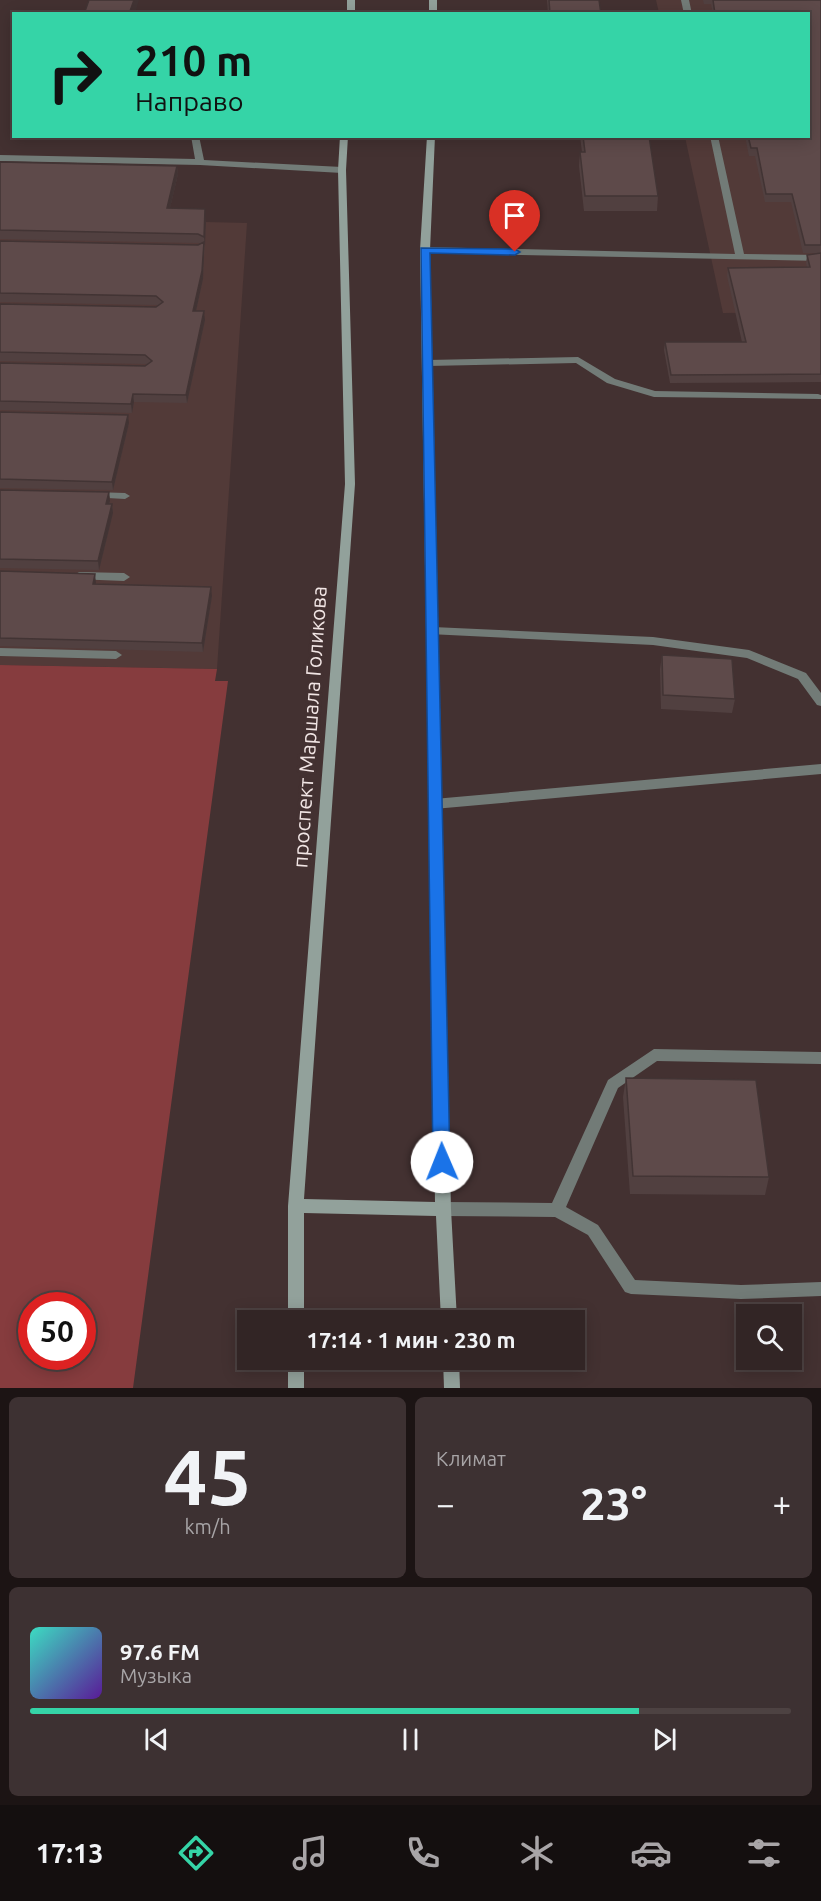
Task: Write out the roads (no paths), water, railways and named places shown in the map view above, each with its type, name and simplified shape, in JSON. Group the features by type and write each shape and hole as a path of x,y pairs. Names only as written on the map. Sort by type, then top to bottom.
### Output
{"main road":[{"name":"проспект Маршала Голикова","path":"296,1310 296,1206 350,484 342,170 344,138"},
{"path":"431,138 425,250 434,804 443,1209 448,1310"},
{"path":"296,1206 443,1209"},
{"path":"296,1370 296,1388"},
{"path":"451,1370 452,1388"}],"lane":[{"path":"195,138 200,162"},
{"path":"714,138 740,257"},
{"path":"0,158 200,162 342,170"},
{"path":"425,250 821,258"},
{"path":"428,363 578,360 611,381 654,394 818,397"},
{"path":"80,495 125,496"},
{"path":"68,576 124,577"},
{"path":"433,632 653,641 749,654 802,676 821,702"},
{"path":"0,652 116,655"},
{"path":"434,804 821,769"},
{"path":"557,1210 613,1084 654,1055 821,1058"},
{"path":"443,1209 557,1210 593,1230 631,1287 741,1292 821,1289"}]}
